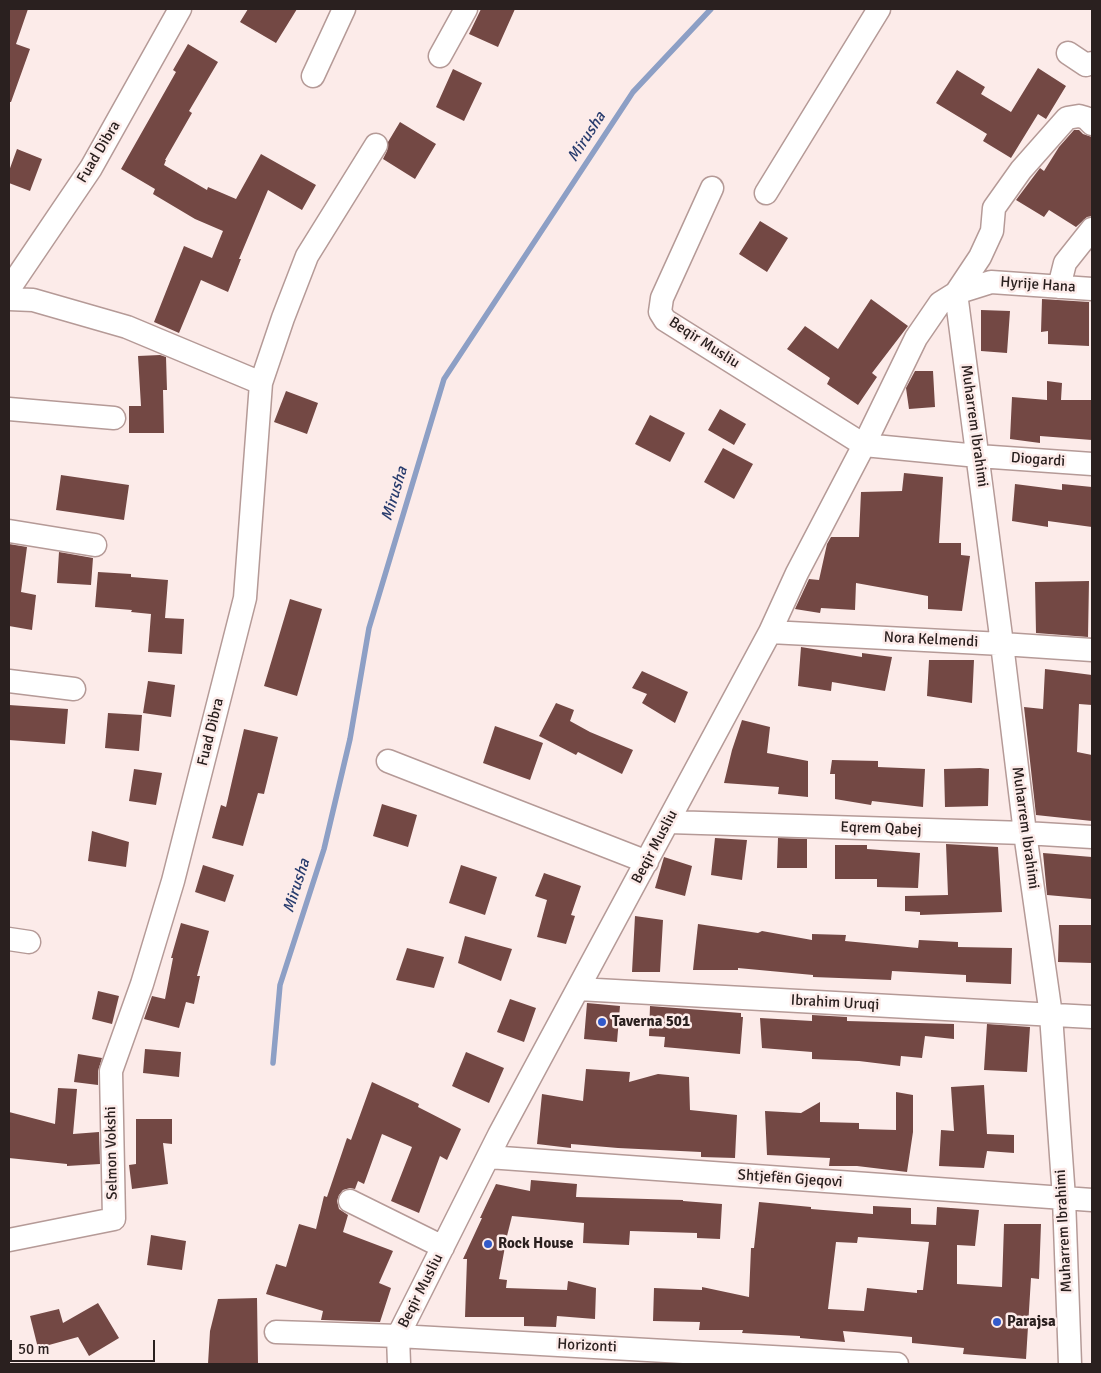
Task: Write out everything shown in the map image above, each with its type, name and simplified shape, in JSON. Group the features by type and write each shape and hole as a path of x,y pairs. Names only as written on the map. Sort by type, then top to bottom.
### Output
{"street":[{"name":"Fuad Dibra","path":"9,289 91,168 180,9"},
{"path":"313,76 344,9"},
{"path":"440,56 466,9"},
{"path":"766,193 878,9"},
{"path":"1068,53 1086,66 1092,63"},
{"path":"956,293 980,257 992,231 994,208 1022,170 1067,118 1078,116 1086,118 1092,124"},
{"name":"Fuad Dibra","path":"111,1071 142,984 172,882 244,598 262,383 283,318 307,256 376,146"},
{"name":"Beqir Musliu","path":"712,188 662,298 660,312 665,320 864,445"},
{"path":"1059,287 1065,263 1092,230"},
{"name":"Hyrije Hana","path":"956,293 991,282 1092,289"},
{"name":"Beqir Musliu","path":"399,1364 398,1336 488,1157 770,632 797,573 864,445 916,338 940,304 956,293"},
{"name":"Muharrem Ibrahimi","path":"956,293 1025,833 1052,1015 1064,1198 1070,1364"},
{"path":"9,299 33,300 127,327 262,383"},
{"path":"9,409 114,418"},
{"name":"Diogardi","path":"864,445 1092,464"},
{"path":"9,531 95,545"},
{"name":"Nora Kelmendi","path":"770,632 1092,650"},
{"path":"9,681 74,689"},
{"path":"388,761 647,862"},
{"name":"Eqrem Qabej","path":"669,822 1025,833 1092,837"},
{"name":"Ibrahim Uruqi","path":"578,989 1092,1017"},
{"name":"Selmon Vokshi","path":"9,1240 114,1218 111,1071"},
{"name":"Shtjefën Gjeqovi","path":"488,1157 1092,1200"},
{"name":"Beqir Musliu","path":"350,1201 443,1247"},
{"name":"Horizonti","path":"276,1332 398,1336 897,1364"}],"building":[{"path":"9,9 28,9 16,44 30,49 11,102 9,102"},
{"path":"248,9 297,9 276,43 240,22"},
{"path":"481,9 515,9 498,47 469,34"},
{"path":"188,44 218,62 189,111 192,113 164,165 207,190 208,187 236,199 261,154 316,185 302,210 268,190 239,259 241,259 228,292 201,280 179,333 154,322 184,246 212,258 223,231 195,219 153,194 155,189 121,169 176,72 173,70"},
{"path":"1038,68 1066,86 1046,119 1038,114 1011,158 983,141 987,134 936,103 957,70 985,87 981,94 1011,112"},
{"path":"453,69 482,83 464,121 436,107"},
{"path":"400,122 436,144 415,179 383,159 387,151 388,142"},
{"path":"1074,130 1079,130 1083,134 1092,137 1092,216 1087,217 1076,227 1049,210 1044,217 1016,200 1040,168 1044,171 1059,147"},
{"path":"17,149 42,159 30,191 9,183 9,171"},
{"path":"760,221 788,238 767,272 739,254"},
{"path":"871,299 908,326 872,373 877,377 858,405 827,384 830,378 787,349 805,326 838,349"},
{"path":"1042,299 1089,302 1089,346 1048,344 1048,331 1041,332"},
{"path":"981,310 1010,311 1007,353 981,351"},
{"path":"160,355 166,357 167,390 163,390 164,433 129,433 129,406 141,406 138,356"},
{"path":"915,371 933,371 935,407 909,409 906,388"},
{"path":"1047,381 1062,383 1061,400 1092,400 1092,440 1040,436 1040,443 1010,439 1012,397 1047,400"},
{"path":"286,391 318,403 307,434 274,422"},
{"path":"720,409 746,424 734,445 708,430"},
{"path":"650,415 685,433 670,462 635,444"},
{"path":"723,448 753,464 734,499 704,482"},
{"path":"904,473 943,477 939,543 961,543 961,555 970,556 962,611 928,609 928,596 856,583 855,610 821,608 820,613 795,609 809,579 819,580 827,544 831,537 859,537 861,492 902,491"},
{"path":"61,475 129,485 124,520 56,510"},
{"path":"1015,484 1062,490 1062,484 1092,487 1092,527 1048,521 1048,527 1012,521"},
{"path":"9,544 27,547 21,592 36,595 32,630 9,626"},
{"path":"59,552 93,558 91,585 57,583"},
{"path":"98,572 131,574 131,577 168,580 165,618 184,619 182,654 148,652 151,614 131,612 132,610 95,607"},
{"path":"1089,581 1088,637 1036,633 1035,582"},
{"path":"290,599 322,609 297,696 264,686"},
{"path":"801,647 862,657 862,653 892,657 885,691 832,682 831,691 798,686"},
{"path":"929,660 974,660 972,703 927,696"},
{"path":"1045,669 1092,675 1092,705 1079,704 1077,752 1092,755 1092,821 1036,815 1024,707 1043,709"},
{"path":"642,671 688,692 675,723 642,703 647,694 632,688"},
{"path":"148,681 175,685 171,717 143,713"},
{"path":"556,703 574,710 570,721 590,732 633,750 622,774 578,752 576,755 539,736"},
{"path":"9,705 68,709 65,744 9,740"},
{"path":"108,713 142,715 139,751 105,748"},
{"path":"742,720 770,727 767,753 808,761 808,797 778,794 779,787 724,783"},
{"path":"495,726 543,743 530,780 483,763"},
{"path":"244,729 278,737 264,794 258,793 243,846 212,838 221,805 226,807"},
{"path":"832,760 878,761 878,767 925,769 923,807 872,801 871,805 835,799 835,774 830,774"},
{"path":"134,769 162,773 156,805 129,801"},
{"path":"944,769 989,769 988,806 945,807"},
{"path":"382,804 417,815 408,847 373,836"},
{"path":"92,831 129,842 126,867 88,861"},
{"path":"715,838 747,840 742,880 711,875"},
{"path":"778,838 807,839 807,868 777,868"},
{"path":"946,844 998,847 1002,912 920,915 920,912 905,911 905,896 948,895"},
{"path":"835,845 867,845 867,849 920,853 918,888 877,887 877,879 835,879"},
{"path":"1043,853 1092,857 1092,899 1047,895"},
{"path":"664,857 692,866 685,896 655,888"},
{"path":"203,865 234,875 225,902 195,892"},
{"path":"461,865 497,877 485,915 449,903"},
{"path":"544,873 581,886 571,915 575,916 566,944 537,937 547,900 535,896"},
{"path":"635,916 663,920 660,972 632,972"},
{"path":"181,923 209,931 197,976 200,976 194,1004 186,1002 179,1028 144,1019 152,996 165,999 173,958 171,958"},
{"path":"698,924 758,933 762,931 812,940 812,934 846,935 845,941 918,948 919,940 958,942 958,947 1012,948 1011,984 966,982 966,975 892,971 891,980 813,977 813,975 738,968 738,970 693,970"},
{"path":"1059,925 1092,925 1092,963 1058,962"},
{"path":"465,936 512,949 501,981 458,963"},
{"path":"407,948 444,957 434,988 396,980"},
{"path":"98,991 119,996 112,1024 92,1019"},
{"path":"510,999 536,1008 524,1042 497,1032"},
{"name":"Taverna 501","path":"587,1003 620,1006 617,1042 584,1039"},
{"path":"650,1006 741,1013 741,1017 743,1017 740,1054 664,1047 665,1037 649,1036"},
{"path":"812,1015 847,1017 847,1021 954,1024 954,1039 925,1036 922,1058 901,1056 900,1066 859,1061 812,1059 812,1052 762,1048 760,1018 812,1021"},
{"path":"987,1024 1030,1027 1027,1072 984,1070"},
{"path":"145,1049 181,1052 179,1077 143,1073"},
{"path":"466,1052 504,1068 489,1103 452,1086"},
{"path":"78,1054 102,1058 98,1071 98,1085 74,1082"},
{"path":"586,1069 630,1072 629,1082 658,1074 689,1077 690,1110 737,1115 735,1158 701,1157 701,1152 571,1144 571,1148 537,1144 542,1094 583,1101"},
{"path":"372,1082 419,1104 418,1107 461,1129 447,1160 440,1156 419,1213 391,1201 412,1147 382,1134 364,1184 358,1181 355,1189 343,1190 337,1201 339,1209 348,1215 343,1232 393,1251 379,1283 391,1288 380,1322 321,1320 323,1311 266,1294 276,1264 286,1267 299,1224 316,1229 324,1196 327,1197 347,1138 351,1140"},
{"path":"984,1085 987,1134 1014,1135 1014,1153 987,1151 984,1168 939,1166 941,1130 954,1131 951,1087"},
{"path":"58,1088 77,1089 73,1134 99,1132 100,1164 67,1166 67,1164 9,1158 9,1112 55,1124"},
{"path":"896,1092 913,1095 913,1132 907,1172 857,1166 829,1166 830,1158 767,1155 765,1111 801,1113 820,1102 820,1122 859,1123 859,1129 896,1130"},
{"path":"136,1119 172,1119 172,1144 163,1143 168,1184 132,1189 129,1165 136,1164"},
{"path":"531,1180 577,1184 576,1197 683,1200 722,1204 720,1239 697,1238 697,1233 630,1231 629,1245 583,1243 584,1223 512,1216 499,1279 507,1280 506,1288 567,1290 568,1281 596,1288 595,1319 557,1316 556,1327 524,1326 524,1317 465,1317 467,1259 463,1259 496,1184 530,1191"},
{"path":"759,1202 811,1207 811,1209 873,1214 873,1206 911,1208 911,1224 936,1225 937,1207 979,1210 975,1246 957,1245 957,1284 1002,1287 1004,1224 1041,1224 1039,1279 1031,1278 1026,1359 963,1354 964,1348 912,1343 912,1337 843,1331 845,1342 800,1338 800,1336 742,1333 743,1330 699,1330 700,1322 653,1321 654,1288 702,1290 702,1287 749,1297 751,1248 754,1248","holes":["858,1237 929,1242 923,1290 917,1290 917,1293 867,1288 864,1311 828,1309 836,1242 857,1243"]},
{"path":"151,1235 186,1241 182,1270 147,1265"},
{"path":"257,1298 258,1364 208,1364 210,1331 218,1299"},
{"path":"98,1303 119,1338 89,1356 78,1337 38,1348 30,1316 59,1309 63,1323"}],"waterway":[{"name":"Mirusha","path":"273,1063 280,985 324,849 350,739 369,628 444,379 633,92 711,9"}],"place":[{"name":"Taverna 501","path":"602,1022"},
{"name":"Rock House","path":"488,1244"},
{"name":"Parajsa","path":"997,1322"}]}
